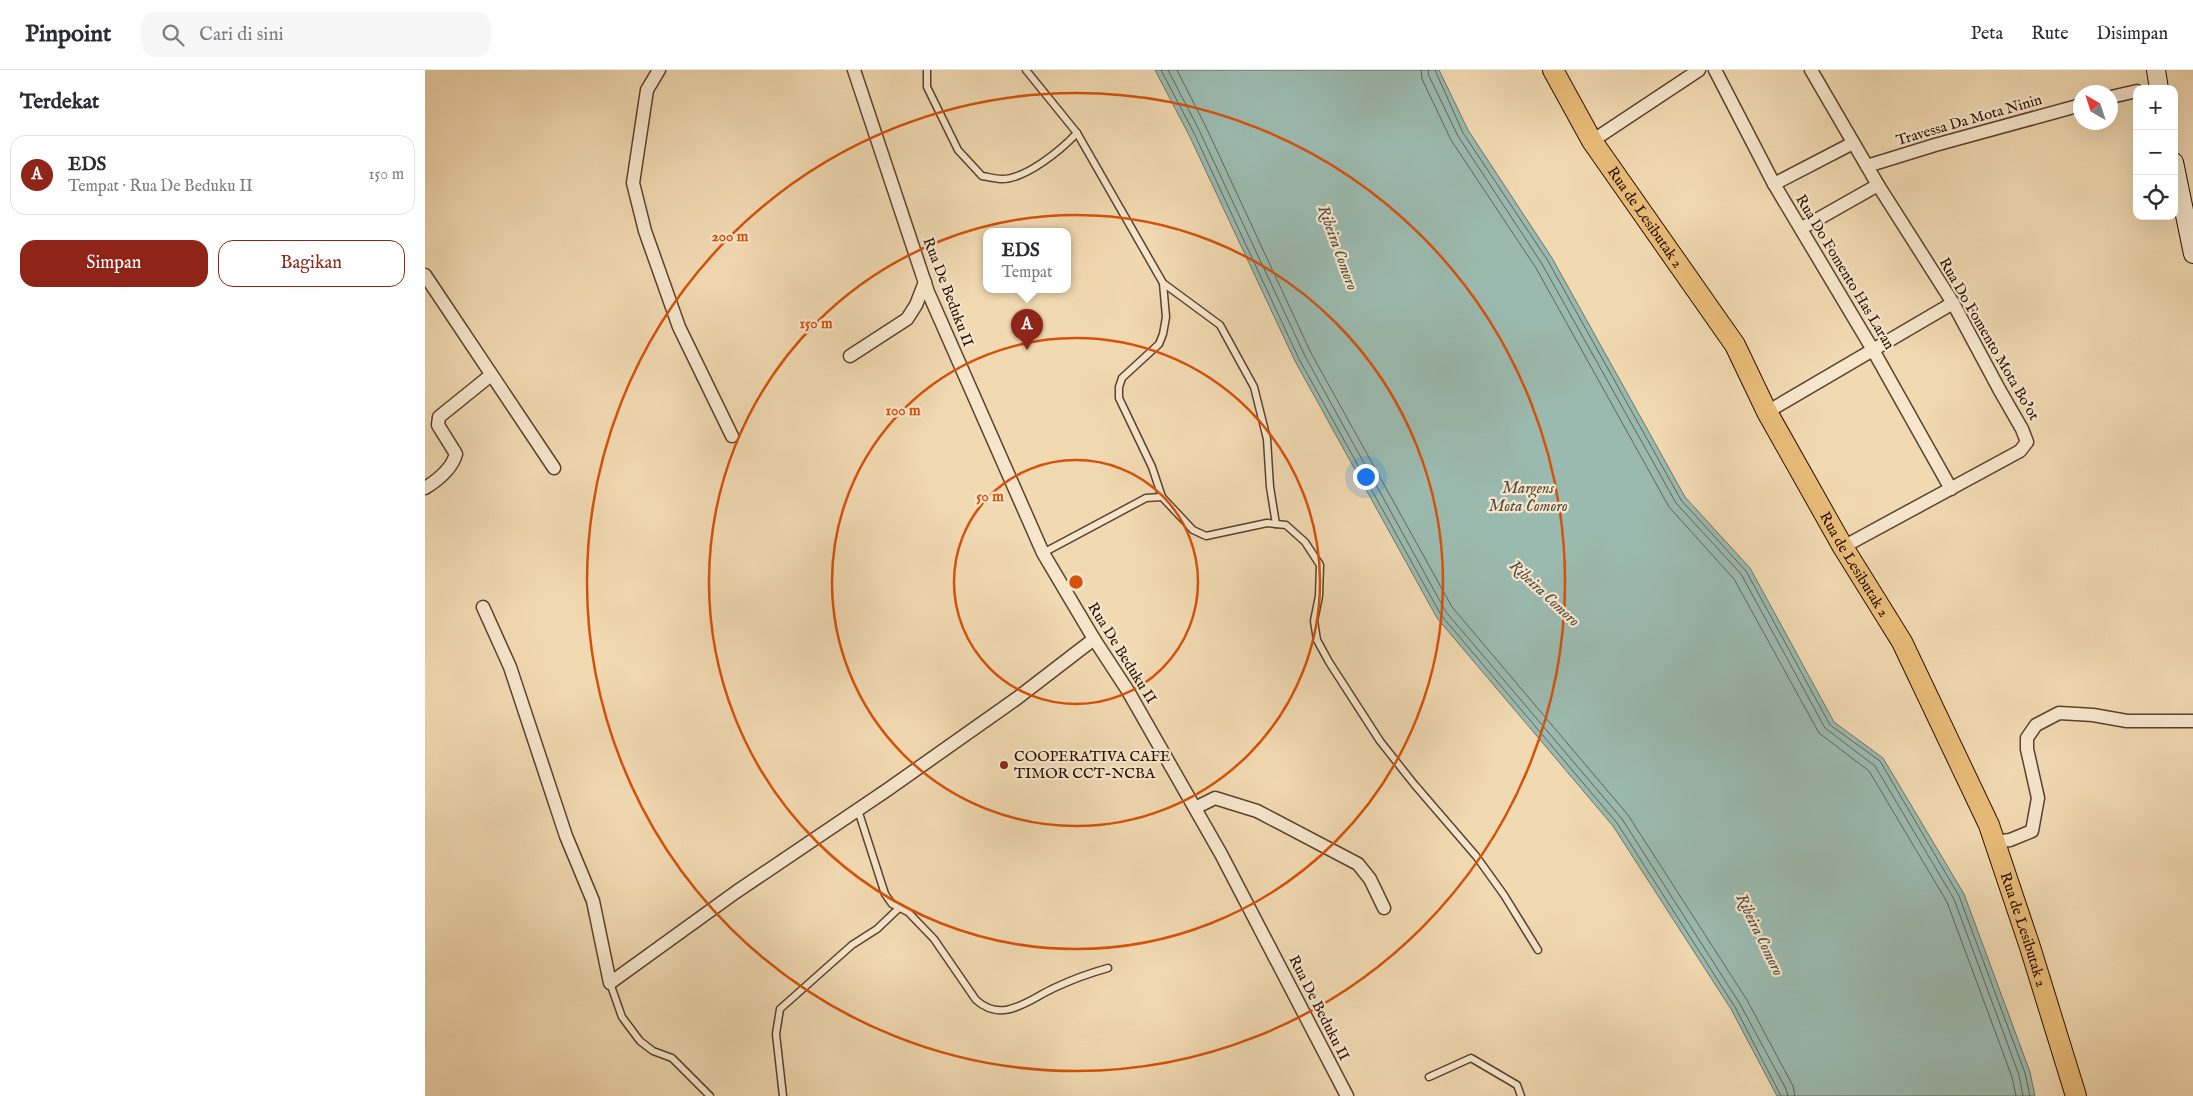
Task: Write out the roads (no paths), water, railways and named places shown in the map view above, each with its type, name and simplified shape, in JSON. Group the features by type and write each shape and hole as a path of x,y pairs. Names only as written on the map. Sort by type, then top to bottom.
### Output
{"main road":[{"name":"Rua de Lesibutak 2","path":"1553,70 1592,141 1735,345 1767,412 1843,547 1902,642 1989,825 2030,947 2076,1096"}],"street":[{"path":"659,70 647,90 633,183 645,231 679,327 732,436"},
{"name":"Rua De Beduku II","path":"854,70 925,282 980,413 1043,553 1094,639 1128,691 1221,854 1347,1096"},
{"path":"1592,141 1699,70"},
{"name":"Rua Do Fomento Has Laran","path":"1715,70 1774,184 1802,228 1873,350 1951,490"},
{"name":"Rua Do Fomento Mota Bo’ot","path":"1811,70 1877,185 1953,303 2022,429 2027,442 2020,451 1843,547"},
{"path":"2118,95 2133,92"},
{"name":"Travessa Da Mota Ninin","path":"1867,166 1935,145 2073,107"},
{"path":"1774,184 1853,144"},
{"path":"2177,175 2193,254"},
{"path":"1802,228 1877,185"},
{"path":"425,275 429,290 491,375 554,468"},
{"path":"850,356 907,319 916,305 925,282"},
{"path":"1767,412 1953,303"},
{"path":"425,488 434,482 454,462 456,454 438,425 439,417 491,375"},
{"path":"483,607 510,667 566,836 593,901 610,984 736,892 858,810 1016,699 1094,639"},
{"path":"1994,842 2010,840 2033,831 2038,798 2027,749 2027,738 2036,725 2059,713 2093,715 2127,721 2193,721"},
{"path":"1195,808 1215,798 1257,811 1289,830 1358,864 1370,879 1384,908"}],"lane":[{"path":"927,70 927,87 958,150 983,176 1004,179 1032,169 1059,152 1077,133"},
{"path":"1026,70 1077,133 1163,283 1220,325 1254,387 1267,440 1270,487 1276,524"},
{"path":"1163,283 1166,317 1159,344 1123,378 1119,387 1119,398 1152,467 1161,497 1170,504 1193,530 1206,536 1267,523 1286,524 1305,542 1320,565 1319,596 1314,621 1317,640 1329,662 1386,748 1414,784 1476,856 1504,895 1538,950"},
{"path":"1043,553 1146,498 1161,497"},
{"path":"858,810 885,894 898,909 908,912 924,927 976,1000 984,1007 994,1011 1003,1011 1026,1004 1060,986 1108,968"},
{"path":"783,1096 776,1034 780,1009 852,945 877,929 898,909"},
{"path":"610,984 621,1017 641,1041 653,1051 672,1058 710,1096"},
{"path":"1429,1077 1471,1058 1517,1085 1521,1096"}],"water":[{"name":"Margens Mota Comoro","path":"1155,70 1439,70 1468,130 1552,258 1685,497 1750,568 1834,722 1883,758 1964,894 2030,1072 2035,1096 1777,1096 1731,1009 1613,826 1437,618 1295,361 1189,135"}],"place":[{"name":"EDS","path":"1027,350"},
{"name":"COOPERATIVA CAFE TIMOR CCT-NCBA","path":"1004,765"}],"water label":[{"name":"Ribeira Comoro","path":"1337,248"},
{"name":"Ribeira Comoro","path":"1544,594"},
{"name":"Ribeira Comoro","path":"1759,935"}]}
